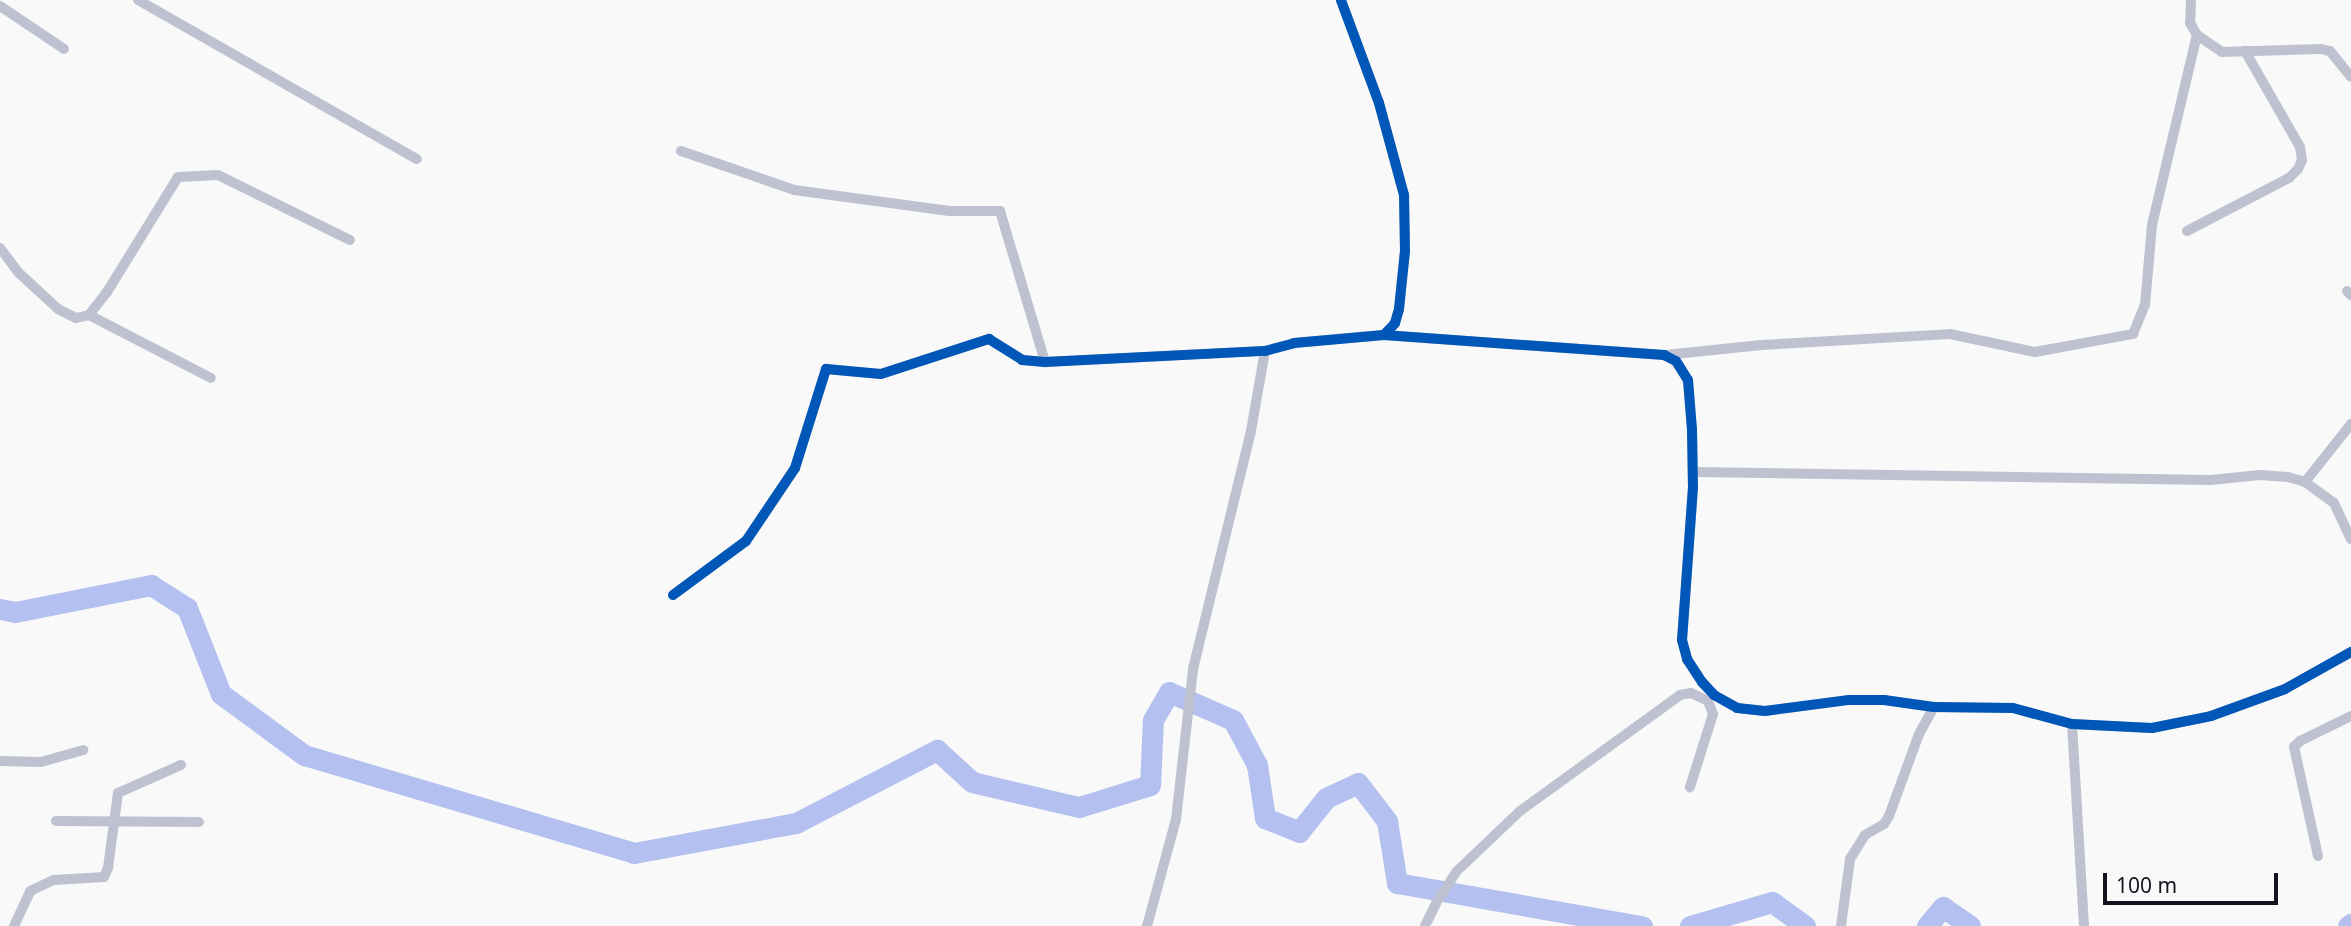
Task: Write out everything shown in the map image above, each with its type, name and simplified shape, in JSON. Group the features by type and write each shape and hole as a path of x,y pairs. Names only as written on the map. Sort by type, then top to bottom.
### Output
{"street":[{"path":"138,0 417,159"},
{"path":"1340,0 1379,103 1404,195 1401,297 1395,323 1384,335"},
{"path":"2191,0 2190,23 2197,35 2222,52 2321,49 2330,51 2351,78"},
{"path":"0,6 64,49"},
{"path":"673,595 746,541 795,468 826,369 881,374 989,339 1022,360 1045,362 1265,351 1294,343 1384,335 1664,355 1761,345 1950,334 2035,352 2133,334 2146,304 2152,225 2197,35"},
{"path":"2187,231 2289,178 2302,160 2300,146 2245,51"},
{"path":"681,151 794,190 950,211 1000,211 1045,362"},
{"path":"89,315 121,270 178,177 218,175 350,240"},
{"path":"0,248 19,273 58,309 76,318 89,315 211,378"},
{"path":"1147,926 1176,819 1193,669 1251,431 1265,351"},
{"path":"1664,355 1676,361 1688,380 1693,472 1682,640 1687,659 1714,695 1737,708 1765,711 1849,700 1884,700 1934,707 2013,708 2072,724 2152,727 2211,716 2285,689 2351,652"},
{"path":"2305,482 2351,424"},
{"path":"1693,472 2211,480 2260,475 2305,482 2334,503 2351,538"},
{"path":"1425,926 1457,871 1520,811 1680,695 1691,693 1708,701 1713,714 1690,787"},
{"path":"1841,926 1850,859 1865,835 1884,824 1889,816 1919,734 1934,707"},
{"path":"2318,856 2294,747 2351,716"},
{"path":"2072,724 2084,926"},
{"path":"0,761 41,762 83,750"},
{"path":"14,926 30,891 54,880 104,877 108,869 118,793 181,765"},
{"path":"56,821 113,819 198,822"}],"waterway":[{"path":"0,609 15,612 151,585 187,608 221,694 304,755 634,853 796,823 937,750 972,782 1079,807 1150,785 1153,720 1169,692 1233,720 1257,765 1265,818 1299,832 1326,798 1358,783 1387,821 1397,883 1642,926"},
{"path":"1690,926 1772,902 1805,926"},
{"path":"1927,926 1943,907 1970,926"}],"cycle path":[{"path":"673,595 746,541 795,468 826,369 881,374 989,339 1022,360 1045,362 1265,351 1294,343 1384,335 1395,323 1399,309 1405,251 1404,195 1379,103 1341,0"},
{"path":"1384,335 1664,355 1676,361 1688,380 1692,430 1693,487 1682,640 1687,659 1702,682 1714,695 1737,708 1765,711 1849,700 1884,700 1934,707 2013,708 2072,724 2152,728 2211,716 2285,689 2351,652"}]}
